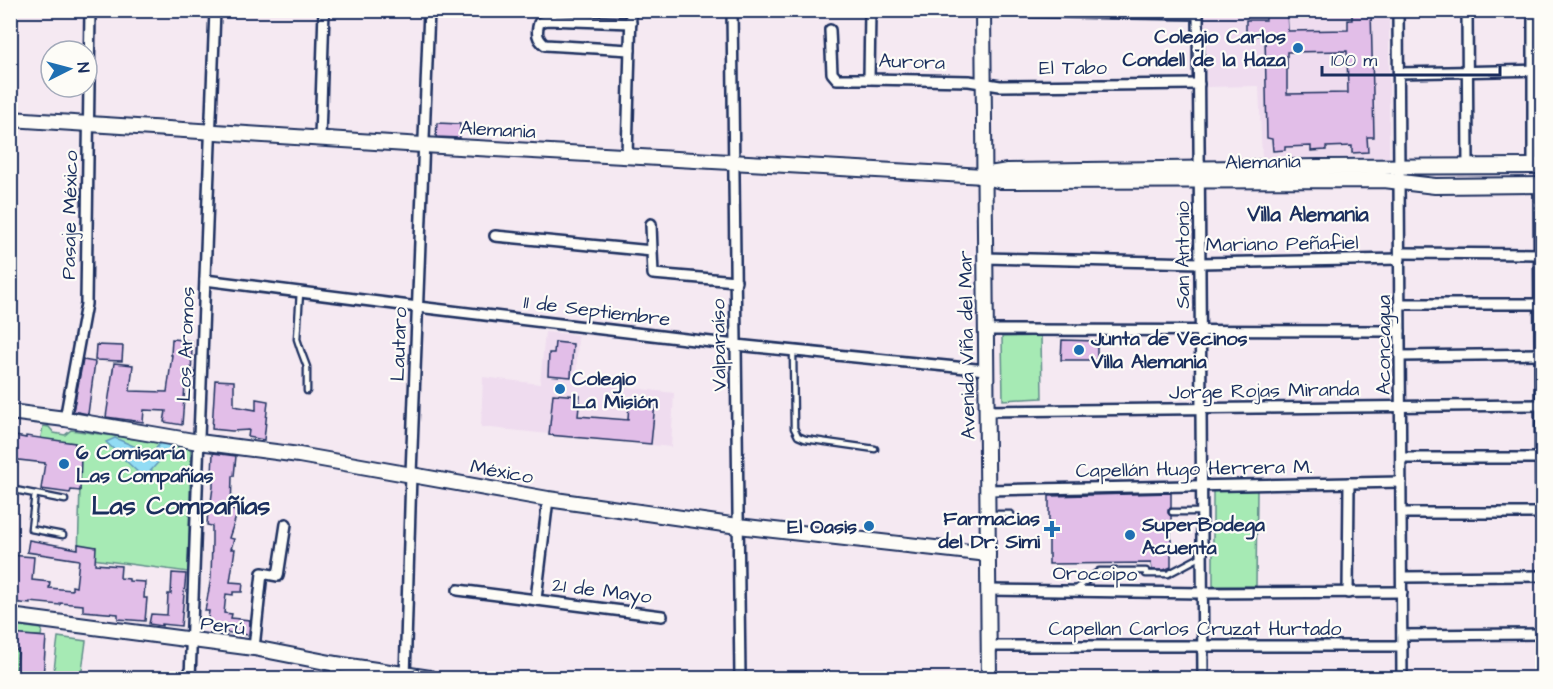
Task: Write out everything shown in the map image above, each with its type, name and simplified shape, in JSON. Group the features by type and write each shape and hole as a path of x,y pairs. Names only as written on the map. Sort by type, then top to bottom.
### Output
{"main road":[{"name":"Avenida Viña del Mar","path":"982,11 989,678"},
{"name":"Alemania","path":"10,119 423,145 984,176 1008,181 1399,167 1538,166"},
{"name":"Alemania","path":"1199,175 1384,180 1435,186 1541,185"},
{"name":"México","path":"10,412 199,442 299,454 548,499 738,526 988,554"},
{"name":"Perú","path":"10,616 254,648 405,676 430,678"}],"street":[{"name":"Pasaje México","path":"65,419 86,304 90,10"},
{"name":"Los Aromos","path":"190,678 215,10"},
{"path":"320,138 324,10"},
{"name":"Lautaro","path":"405,676 429,10"},
{"path":"627,155 631,10"},
{"name":"Valparaíso","path":"732,10 740,678"},
{"name":"Aurora","path":"870,10 869,79 983,83"},
{"name":"Aconcagua","path":"1398,10 1402,678"},
{"path":"1467,10 1468,167"},
{"path":"1533,10 1538,70 1538,166"},
{"path":"982,11 1198,12"},
{"name":"San Antonio","path":"1198,12 1203,678"},
{"path":"630,50 545,45 539,41 536,31 539,23 546,20 631,23"},
{"path":"830,30 834,76 837,79 869,79"},
{"path":"1399,73 1538,70"},
{"name":"El Tabo","path":"983,83 1000,86 1199,84"},
{"path":"1402,513 1542,513 1541,185"},
{"path":"651,224 653,274 735,281"},
{"path":"495,236 652,251"},
{"name":"Mariano Peñafiel","path":"985,258 1200,263 1541,254"},
{"name":"11 de Septiembre","path":"205,280 418,308 736,345 986,370"},
{"path":"1400,304 1541,304"},
{"path":"986,330 1401,331"},
{"path":"1401,356 1541,354"},
{"name":"Jorge Rojas Miranda","path":"986,411 1542,405"},
{"path":"1401,458 1542,458"},
{"name":"Capellán Hugo Herrera M.","path":"987,490 1401,482"},
{"path":"1348,483 1348,593"},
{"name":"21 de Mayo","path":"536,599 548,499"},
{"path":"254,648 262,573 278,576 286,524"},
{"path":"1402,577 1542,576"},
{"name":"21 de Mayo","path":"458,590 662,616"},
{"name":"Orocoipo","path":"988,590 1202,593 1402,592"},
{"path":"1402,635 1542,634"},
{"name":"Capellan Carlos Cruzat Hurtado","path":"989,646 1402,646"},
{"path":"335,678 336,663"}],"lane":[{"path":"300,292 297,339 307,367 307,390"},
{"path":"793,351 794,428 798,436 805,439 875,448"},
{"path":"10,489 65,500"},
{"path":"35,494 31,529 63,535"},
{"path":"1172,512 1202,512"},
{"path":"987,514 1011,514"},
{"path":"1074,591 1099,571 1146,571 1146,574 1168,574 1202,555"}],"shaded area":[{"name":"Colegio Carlos Condell de la Haza","path":"1205,11 1389,11 1389,157 1262,159 1259,86 1207,87"},
{"name":"Colegio La Misión","path":"545,332 578,335 576,381 674,393 671,447 481,427 483,377 540,384"}],"green space":[{"path":"1041,336 1042,398 1003,400 1002,337"},
{"path":"43,426 49,427 54,433 65,435 71,430 191,447 188,572 78,557 81,451 74,450 75,443 40,442"},
{"path":"1213,489 1257,489 1256,586 1213,586"},
{"path":"13,625 42,629 41,636 19,635 16,678 11,678"},
{"path":"58,637 86,641 81,678 53,678"}],"water":[{"path":"115,438 152,454 160,443 175,444 144,478 106,442"}],"building":[{"path":"1266,10 1287,10 1288,31 1348,30 1348,20 1352,20 1352,10 1371,10 1374,137 1367,137 1368,152 1352,153 1352,146 1326,147 1326,150 1311,151 1311,146 1285,147 1285,150 1273,151 1272,139 1267,138 1265,35 1246,36 1246,20 1266,20","holes":["1347,51 1348,93 1287,94 1287,52"]},
{"path":"437,123 460,124 460,138 436,137"},
{"path":"172,339 192,341 191,386 185,385 182,425 164,422 166,411 144,410 143,422 106,417 114,363 133,365 130,391 167,392"},
{"name":"Junta de Vecinos Villa Alemania","path":"1062,340 1097,341 1097,360 1061,360"},
{"path":"555,342 573,344 571,377 548,375 549,353 554,353"},
{"path":"96,345 123,346 122,361 95,360"},
{"path":"83,360 95,362 88,414 73,411"},
{"path":"215,380 234,381 234,406 256,410 256,399 268,401 264,440 248,437 249,430 212,429"},
{"path":"553,394 580,396 578,416 628,420 629,401 655,404 651,444 549,435"},
{"name":"6 Comisaría Las Compañías","path":"10,435 75,443 75,450 81,451 80,491 71,490 70,493 41,489 45,463 10,459"},
{"path":"213,453 236,456 234,476 232,476 231,510 238,511 229,538 234,539 231,549 235,549 230,582 243,583 242,592 233,592 233,595 226,594 224,613 232,614 231,618 250,620 249,635 216,631 217,627 207,626 209,611 205,611 211,578 212,526 207,525 213,487"},
{"path":"1171,493 1171,508 1168,509 1168,513 1171,516 1171,567 1164,570 1152,570 1151,563 1049,564 1049,496"},
{"path":"29,540 78,549 78,544 96,547 95,564 121,566 120,578 145,582 144,598 147,598 145,621 118,619 118,614 83,611 83,605 12,602 10,555 34,557 32,580 50,582 49,588 72,590 72,586 76,587 79,560 27,552"},
{"path":"172,573 186,574 181,626 149,624 151,614 167,615"},
{"path":"10,634 46,637 43,678 16,678 18,650 10,650"}],"place":[{"name":"Colegio Carlos Condell de la Haza","path":"1298,48"},
{"name":"Junta de Vecinos Villa Alemania","path":"1079,350"},
{"name":"Colegio La Misión","path":"560,389"},
{"name":"6 Comisaría Las Compañías","path":"64,464"},
{"name":"El Oasis","path":"869,526"},
{"name":"Farmacias del Dr. Simi","path":"1052,529"},
{"name":"SuperBodega Acuenta","path":"1130,535"}],"district":[{"name":"Villa Alemania","path":"1308,214"},
{"name":"Las Compañías","path":"181,505"}]}
